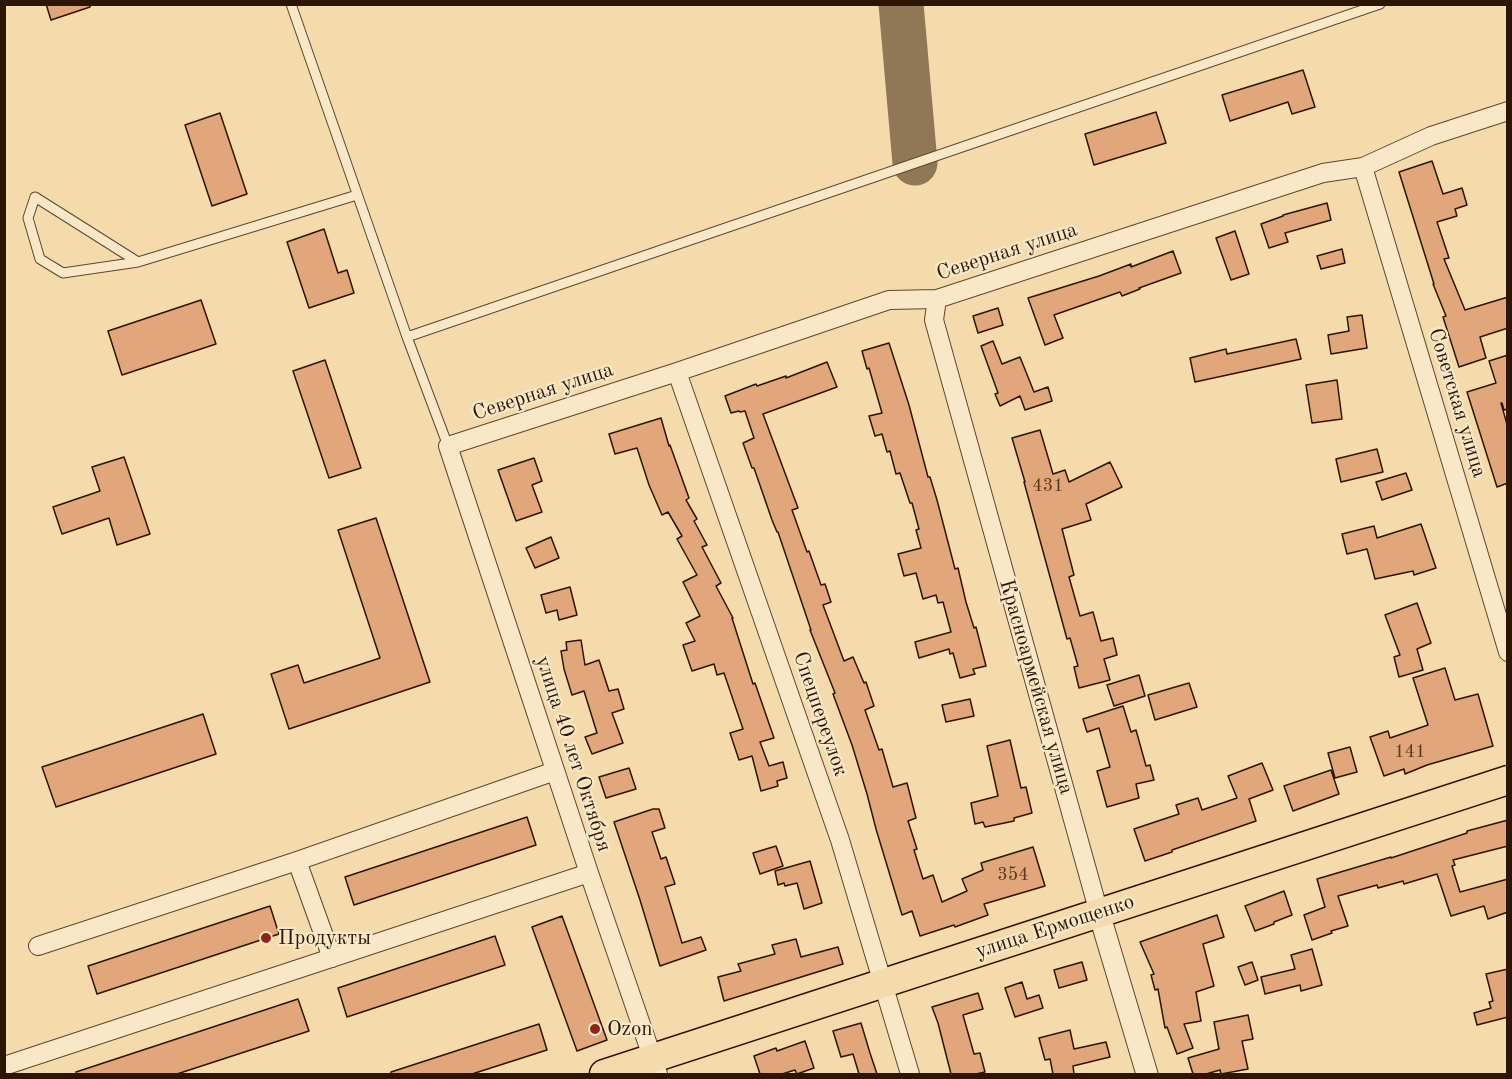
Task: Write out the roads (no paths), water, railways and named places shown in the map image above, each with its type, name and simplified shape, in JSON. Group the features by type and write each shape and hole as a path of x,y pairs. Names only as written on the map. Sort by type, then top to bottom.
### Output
{"highway":[{"name":"улица Ермощенко","path":"604,1074 655,1067 882,984 1508,780"}],"street":[{"name":"Северная улица","path":"448,446 889,300 937,299 1323,173 1363,167 1431,136 1508,111"},
{"name":"Советская улица","path":"1363,167 1508,652"},
{"name":"Красноармейская улица","path":"937,299 934,320 1099,913 1147,1074"},
{"name":"Спецпереулок","path":"677,372 840,840 909,1074"},
{"name":"улица 40 лет Октября","path":"448,446 655,1067"},
{"path":"38,946 297,861 555,771"},
{"path":"297,861 332,958"},
{"path":"4,1066 589,873"}],"lane":[{"path":"291,4 407,337 448,446"},
{"path":"407,337 1380,4"},
{"path":"138,262 35,197 28,218 40,260 63,273 138,262 357,195"}],"place":[{"name":"Продукты","path":"266,938"},
{"name":"Ozon","path":"595,1029"}]}
